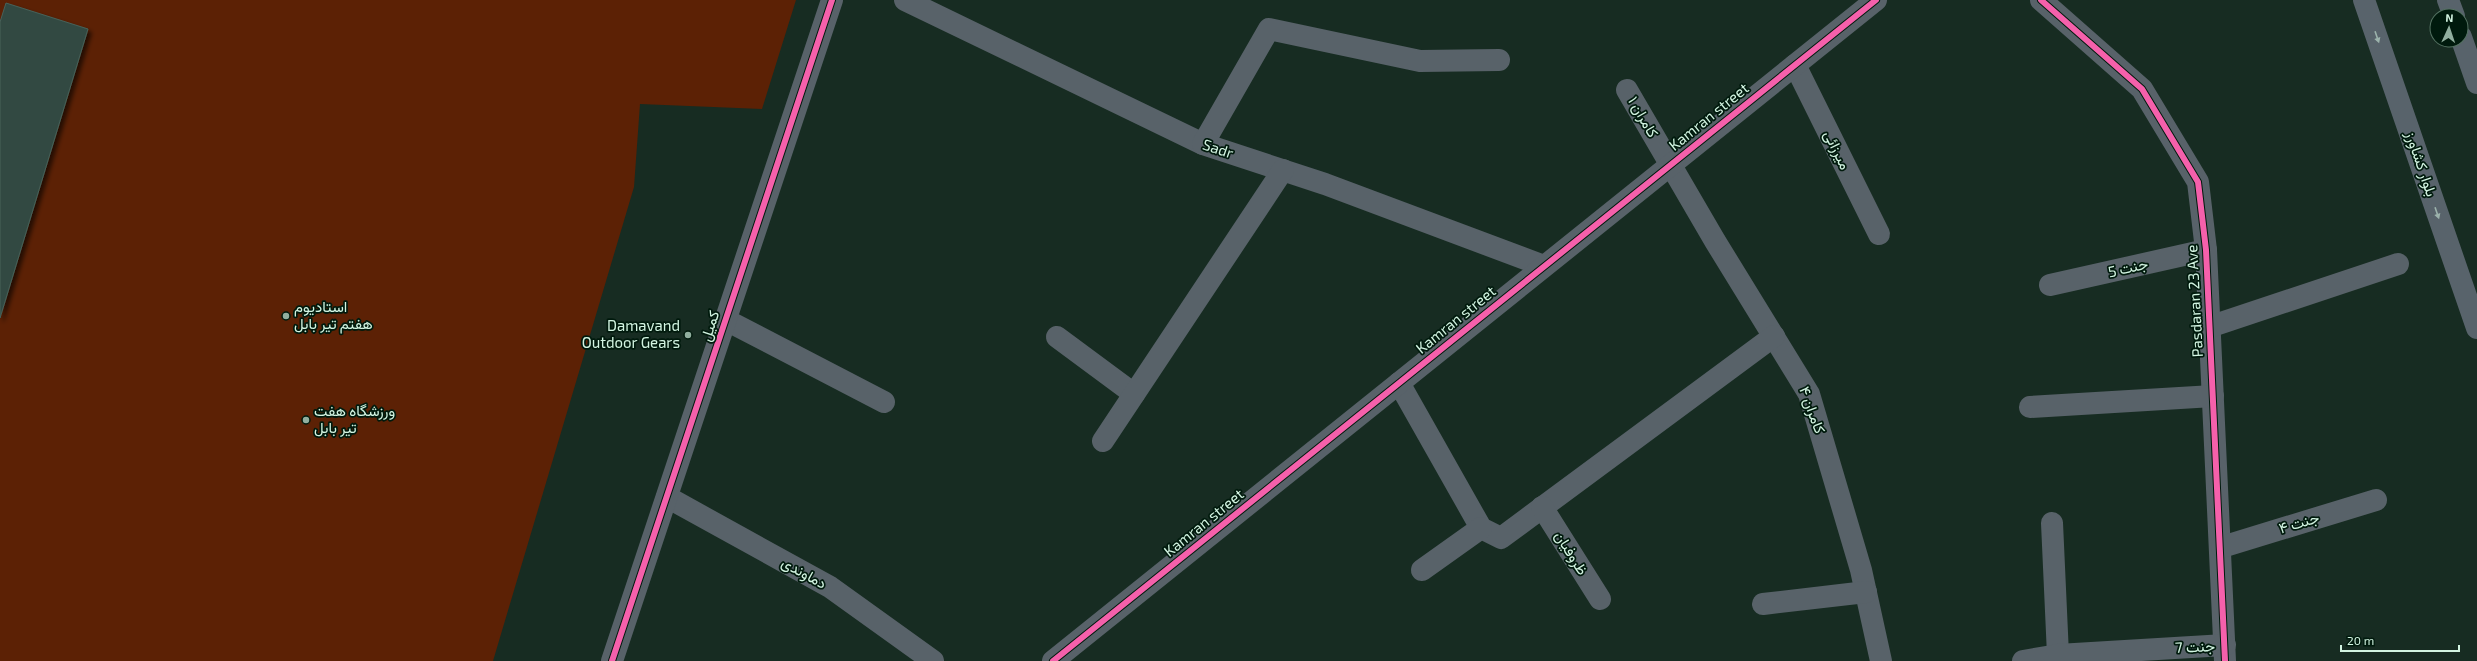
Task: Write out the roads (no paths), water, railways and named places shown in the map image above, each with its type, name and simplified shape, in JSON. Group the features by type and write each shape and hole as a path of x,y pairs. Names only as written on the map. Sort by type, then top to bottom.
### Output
{"main road":[{"name":"بلوار کشاورز","path":"2364,0 2477,328"},
{"path":"2465,48 2477,83"}],"street":[{"name":"کمیل","path":"612,661 832,0"},
{"name":"Sadr","path":"904,0 1203,144 1283,170 1544,266"},
{"name":"Kamran street","path":"1053,661 1876,0"},
{"name":"Pasdaran 23 Ave","path":"2041,0 2142,90 2198,182 2206,250 2222,547 2225,653"},
{"path":"1203,144 1269,29 1420,61 1499,60"},
{"name":"میرزائی","path":"1795,65 1879,234"},
{"name":"کامران ۱","path":"1628,90 1670,165"},
{"name":"کامران ۴","path":"1670,165 1809,394 1866,592 1880,661"},
{"path":"1103,441 1283,170"},
{"name":"جنت 5","path":"2050,285 2206,250"},
{"path":"2209,327 2398,264"},
{"path":"726,320 884,402"},
{"path":"1399,384 1481,528 1501,538 1774,336"},
{"path":"1057,338 1134,394"},
{"path":"2030,407 2213,396"},
{"name":"دماوندی","path":"667,497 830,587 933,661"},
{"name":"جنت ۴","path":"2222,547 2376,500"},
{"name":"ظروفیان","path":"1542,507 1600,599"},
{"path":"2052,524 2058,655"},
{"path":"1422,570 1481,528"},
{"path":"1763,604 1866,592"},
{"name":"جنت 7","path":"2023,661 2058,655 2225,653"}],"place":[{"name":"استادیوم هفتم تیر بابل","path":"286,316"},
{"name":"Damavand Outdoor Gears","path":"688,335"},
{"name":"ورزشگاه هفت تیر بابل","path":"306,420"}]}
